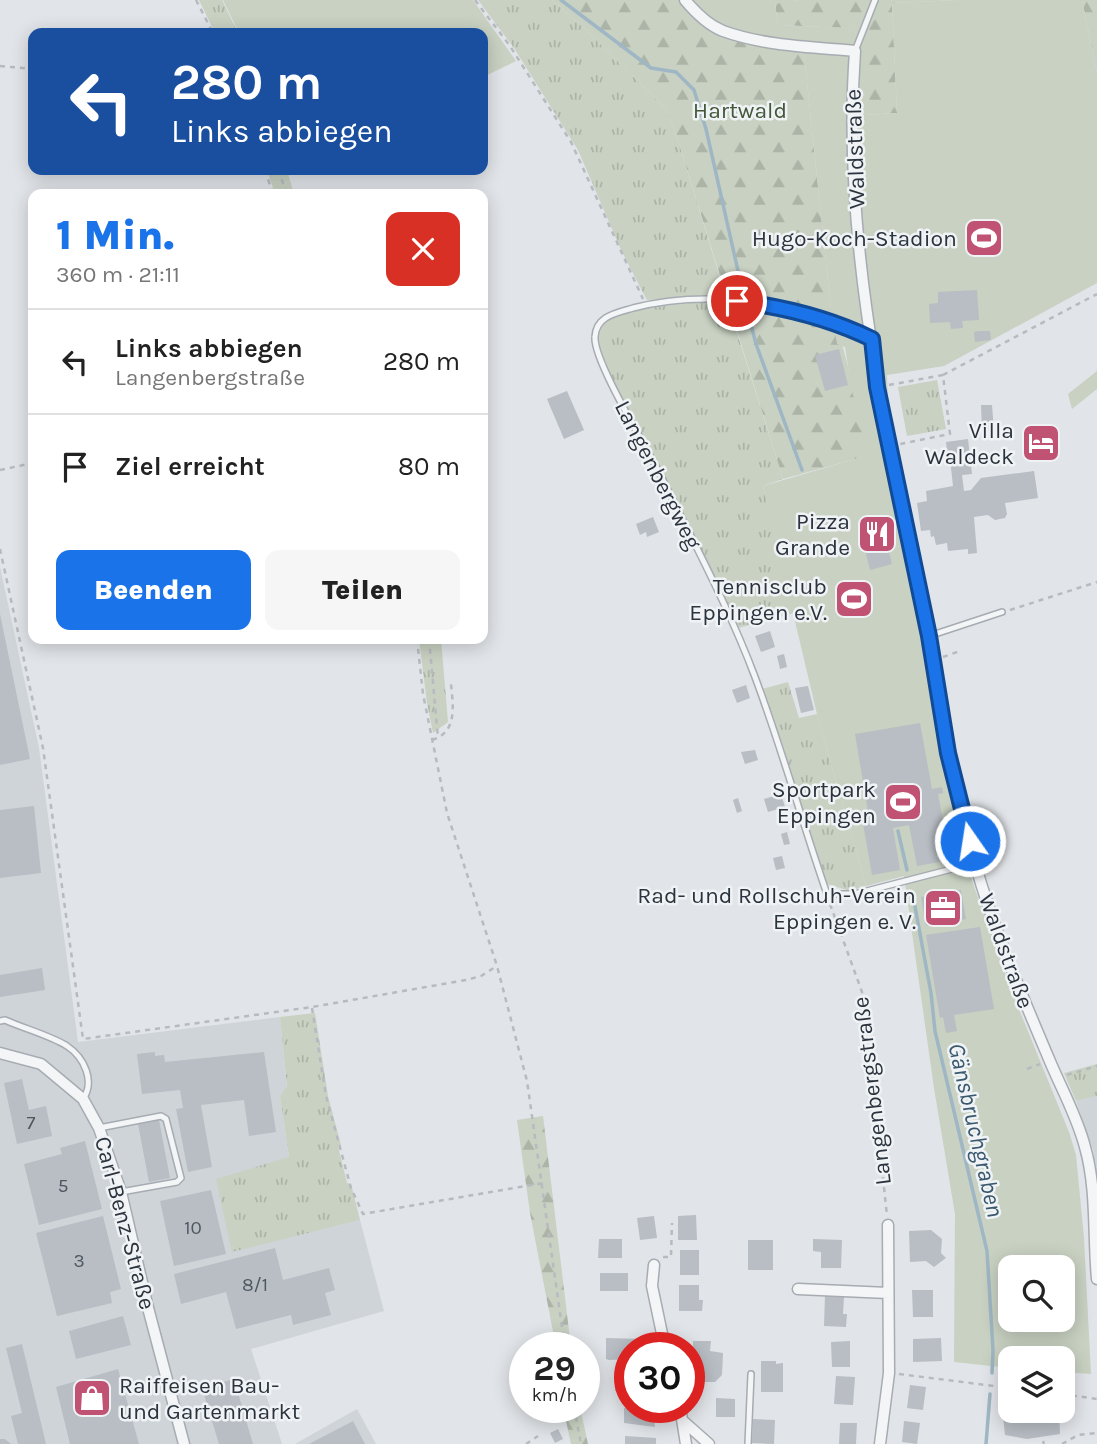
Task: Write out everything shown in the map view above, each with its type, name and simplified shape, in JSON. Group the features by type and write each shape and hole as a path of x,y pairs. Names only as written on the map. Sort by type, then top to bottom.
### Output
{"street":[{"path":"685,0 696,14 721,31 787,46 855,51"},
{"name":"Waldstraße","path":"855,51 851,144 863,280 877,387 929,636 948,753 975,863 1013,973 1086,1148 1095,1208 1097,1279"},
{"name":"Carl-Benz-Straße","path":"0,1053 41,1064 83,1099 99,1128 121,1192 184,1444"},
{"path":"880,1444 889,1373 888,1225"},
{"path":"654,1265 652,1286 662,1332"},
{"path":"798,1289 888,1293"},
{"path":"683,1423 685,1444"},
{"path":"685,1423 709,1444"}],"lane":[{"path":"855,51 875,0"},
{"name":"Langenbergweg","path":"827,894 754,674 663,479 603,366 594,339 597,326 604,318 646,305 715,298 775,306 845,326 872,339"},
{"path":"929,636 1002,612"},
{"path":"827,894 855,894 975,863"},
{"path":"0,1021 5,1020 69,1047 82,1061 89,1074 89,1091 83,1099"},
{"path":"99,1128 161,1116 166,1119 180,1178 177,1182 121,1192"},
{"path":"748,1444 751,1374"}],"path":[{"path":"196,0 210,28"},
{"path":"475,0 510,46 571,142 646,305"},
{"path":"0,66 28,69"},
{"path":"877,387 943,375 1097,294"},
{"path":"890,445 950,434 943,375"},
{"path":"0,470 28,464"},
{"path":"0,549 43,748 83,1039 312,1007 466,980 481,976 497,965"},
{"path":"1002,612 1097,582"},
{"path":"418,644 423,694 447,813 497,965 527,1081 563,1332"},
{"path":"429,644 438,738"},
{"path":"932,660 960,651"},
{"path":"432,740 448,731 452,724 451,684"},
{"name":"Langenbergstraße","path":"827,894 865,1007 888,1225"},
{"path":"312,1007 326,1096 351,1188 363,1214 543,1183"},
{"path":"1057,1078 1097,1066"},
{"path":"663,1256 671,1256 672,1223"},
{"path":"889,1373 998,1387"},
{"path":"1075,1396 1097,1399"},
{"path":"577,1423 581,1444"},
{"path":"1062,1444 1078,1435 1097,1433"},
{"path":"526,1444 538,1436"}],"shaded area":[{"path":"0,567 39,748 78,1042 280,1017 287,1087 280,1096 289,1157 232,1251 360,1220 384,1311 251,1349 282,1444 0,1444"},
{"path":"1097,1096 1097,1192 1093,1149 1076,1101"},
{"path":"357,1409 376,1444 295,1444"}],"green space":[{"path":"199,0 222,0 236,28 213,28"},
{"path":"223,0 473,0 516,61 488,75 488,28 237,28"},
{"path":"478,0 552,0 666,109 725,294 647,300 622,252 578,150 514,48"},
{"name":"Hartwald","path":"552,0 678,0 691,17 720,34 804,54 831,309 870,455 783,479 666,109"},
{"path":"678,0 799,0 775,4 778,25 847,28 866,38 866,115 897,113 892,3 1082,0 1097,73 1097,283 944,366 887,375 890,465 970,855 972,881 1076,1155 1084,1238 1091,1374 1075,1373 1075,1346 998,1346 998,1367 954,1362 955,1214 904,876 866,886 817,714 763,486 869,455 852,391 845,347 837,344 831,309 804,54 720,34 691,17"},
{"path":"799,0 958,0 892,3 897,113 865,115 865,38 847,28 778,25 775,3"},
{"path":"1082,0 1097,0 1097,73"},
{"path":"269,175 288,175 293,189 273,189"},
{"path":"717,300 727,301 783,479 763,486 794,613 738,628 672,490 606,368 598,341 607,320 619,314"},
{"path":"1097,371 1097,389 1072,409 1068,394"},
{"path":"937,380 946,429 907,436 898,387"},
{"path":"420,644 441,644 448,722 433,733"},
{"path":"788,682 799,718 817,714 866,886 850,891 827,884 762,689"},
{"path":"315,1013 328,1096 341,1145 338,1146 360,1220 232,1252 216,1179 289,1157 280,1096 287,1086 280,1017"},
{"path":"1097,1064 1097,1096 1076,1101 1064,1073"},
{"path":"543,1116 569,1332 553,1332 530,1213 517,1120"},
{"path":"566,1423 583,1423 588,1444 571,1444"}],"building":[{"path":"977,290 979,320 962,321 963,328 951,329 950,322 930,323 929,304 938,303 938,292"},
{"path":"990,331 991,340 975,342 974,332"},
{"path":"839,349 848,385 825,391 815,355"},
{"path":"567,391 584,430 564,439 547,399"},
{"path":"981,405 992,405 994,430 982,431"},
{"path":"968,439 972,474 962,475 964,491 971,490 981,478 1034,471 1038,498 1005,503 1005,518 995,520 988,515 974,517 977,553 968,554 968,549 948,551 947,543 936,545 930,530 921,531 917,503 927,501 926,491 953,486 946,442"},
{"path":"653,517 659,532 647,537 646,532 640,535 636,524"},
{"path":"883,529 892,564 870,570 861,534"},
{"path":"0,614 30,759 0,765"},
{"path":"770,631 775,647 761,652 755,636"},
{"path":"784,654 787,667 780,669 777,656"},
{"path":"746,685 750,698 737,703 732,690"},
{"path":"808,686 814,710 801,713 795,688"},
{"name":"Sportpark Eppingen","path":"920,723 932,789 942,787 943,793 938,794 950,860 917,866 909,825 893,828 900,870 872,875 861,812 868,811 855,734"},
{"path":"755,750 758,760 745,764 741,752"},
{"path":"781,794 785,807 768,812 764,799"},
{"path":"738,798 742,811 737,813 733,800"},
{"path":"34,806 41,873 0,878 0,810"},
{"path":"787,832 790,844 784,845 781,834"},
{"path":"782,856 785,868 776,870 773,858"},
{"name":"Rad- und Rollschuh-Verein Eppingen e. V.","path":"961,890 966,919 926,926 921,897"},
{"path":"980,927 994,1009 954,1015 957,1031 946,1033 943,1017 940,1018 926,935"},
{"path":"42,968 45,990 0,997 0,975"},
{"path":"155,1052 155,1056 164,1055 165,1062 264,1052 276,1132 249,1136 244,1100 201,1105 212,1167 188,1172 176,1109 183,1108 180,1090 142,1094 137,1054"},
{"path":"22,1079 29,1110 46,1106 52,1136 17,1144 4,1083"},
{"path":"159,1120 170,1178 149,1182 138,1124"},
{"path":"85,1141 102,1209 39,1225 24,1164 62,1154 60,1148"},
{"path":"211,1190 226,1254 174,1266 160,1201"},
{"path":"696,1215 697,1240 678,1240 678,1216"},
{"path":"103,1216 121,1289 110,1292 112,1303 57,1316 36,1233"},
{"path":"654,1216 657,1238 640,1240 637,1218"},
{"path":"931,1230 942,1239 941,1253 946,1258 934,1267 926,1261 910,1262 909,1231"},
{"path":"599,1239 622,1239 622,1258 598,1258"},
{"path":"813,1239 842,1240 841,1268 821,1268 821,1252 813,1251"},
{"path":"748,1240 773,1240 773,1270 748,1270"},
{"path":"275,1248 283,1280 329,1268 335,1290 325,1293 331,1315 293,1325 291,1315 236,1329 226,1292 181,1304 174,1274"},
{"path":"680,1250 699,1250 699,1275 680,1275"},
{"path":"600,1273 628,1273 628,1291 600,1291"},
{"path":"679,1285 699,1285 699,1300 703,1300 702,1311 679,1311"},
{"path":"912,1290 933,1290 933,1317 913,1317"},
{"path":"825,1295 844,1296 843,1314 847,1314 846,1327 824,1326"},
{"path":"123,1316 131,1345 76,1359 69,1331"},
{"path":"606,1338 614,1338 614,1360 606,1359"},
{"path":"941,1338 942,1361 913,1362 913,1339"},
{"path":"705,1341 711,1341 710,1351 723,1353 722,1375 715,1382 705,1382"},
{"path":"850,1341 850,1367 832,1367 831,1342"},
{"path":"22,1344 46,1444 18,1444 11,1416 22,1413 6,1348"},
{"path":"761,1361 783,1363 783,1392 761,1392"},
{"name":"Raiffeisen Bau- und Gartenmarkt","path":"118,1369 139,1444 70,1444 56,1387"},
{"path":"836,1376 855,1377 853,1405 834,1404"},
{"path":"234,1379 253,1444 219,1444 202,1388"},
{"path":"910,1385 926,1387 923,1410 907,1408"},
{"path":"716,1398 735,1399 735,1417 716,1417"},
{"path":"753,1419 775,1420 774,1444 752,1443"},
{"path":"353,1421 365,1444 309,1444"},
{"path":"904,1421 920,1423 917,1444 902,1442"},
{"path":"624,1423 655,1423 655,1427"},
{"path":"840,1423 857,1423 856,1444 839,1444"},
{"path":"1004,1423 1060,1423 1060,1434 1027,1439 1005,1435"},
{"path":"558,1429 563,1439 555,1443 550,1433"},
{"path":"625,1436 656,1438 656,1444 625,1444"},
{"path":"0,1439 5,1439 11,1444 0,1444"}],"waterway":[{"name":"Gänsbruchgraben","path":"561,0 651,68 676,72 694,90 706,129 743,293"},
{"name":"Gänsbruchgraben","path":"748,313 756,344 802,470"},
{"name":"Gänsbruchgraben","path":"898,831 907,870"},
{"name":"Gänsbruchgraben","path":"913,896 931,993 935,1031 987,1251 992,1373"},
{"name":"Gänsbruchgraben","path":"986,1444 990,1394"}],"place":[{"name":"Hugo-Koch-Stadion","path":"984,238"},
{"name":"Villa Waldeck","path":"1041,443"},
{"name":"Pizza Grande","path":"877,534"},
{"name":"Tennisclub Eppingen e.V.","path":"854,599"},
{"name":"Sportpark Eppingen","path":"903,802"},
{"name":"Rad- und Rollschuh-Verein Eppingen e. V.","path":"943,908"},
{"name":"Raiffeisen Bau- und Gartenmarkt","path":"92,1398"}],"route":[{"path":"737,301 775,306 845,326 872,339 877,387 929,636 948,753 970,841"}]}
